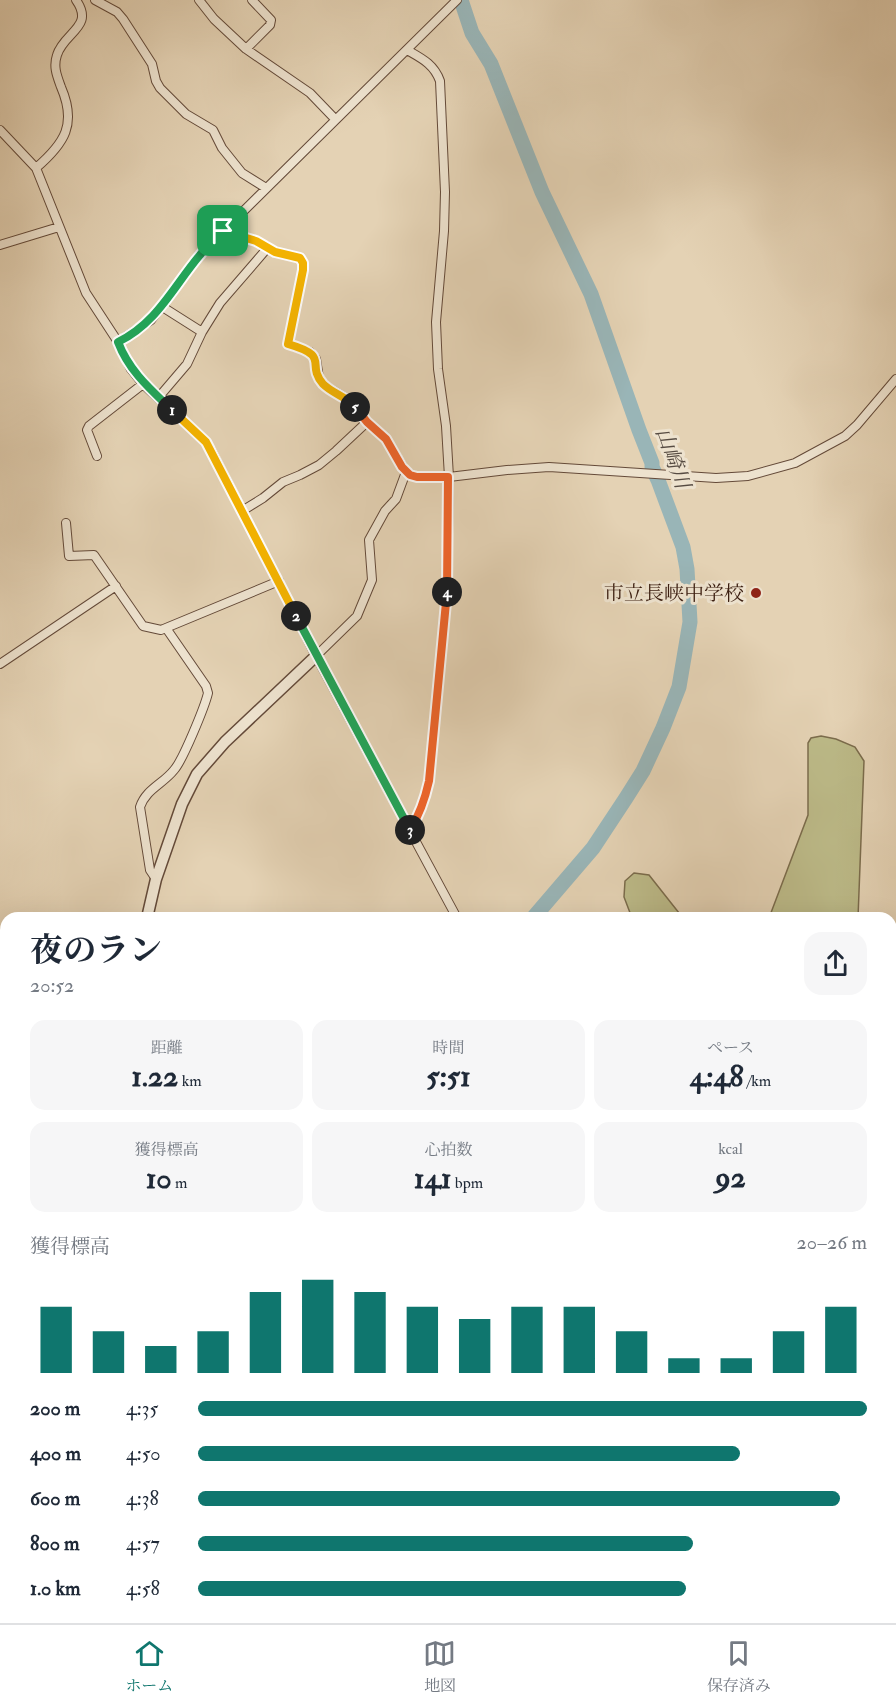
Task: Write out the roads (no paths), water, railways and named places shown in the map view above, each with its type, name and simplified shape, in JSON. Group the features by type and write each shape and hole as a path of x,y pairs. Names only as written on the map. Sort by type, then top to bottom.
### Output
{"street":[{"path":"36,168 51,153 69,124 69,108 55,66 60,47 82,21 82,9 76,0"},
{"path":"95,0 117,12 123,19 152,64 160,88 186,114 213,130 222,148 242,173 266,188"},
{"path":"199,0 214,19 246,50 303,87 335,119"},
{"path":"246,50 270,25 271,20 252,0"},
{"path":"118,342 151,320 201,253 457,0"},
{"path":"407,50 431,64 440,81 445,201 436,322 438,369 446,426 448,477 447,591 429,781 419,815 410,830"},
{"path":"0,130 36,168 86,293 118,342 123,355 143,384 206,442 316,656 454,912"},
{"path":"0,245 59,227"},
{"path":"223,231 256,241 275,252 300,258 303,263 288,344 310,352 316,360 319,378 324,385 349,400 367,422 386,439 406,472 417,477 448,477 549,467 716,478 756,474 795,463 845,436 858,425 896,379"},
{"path":"158,398 187,364 202,332 220,303 264,252 266,246"},
{"path":"161,306 202,332"},
{"path":"97,456 90,442 87,430 89,426 143,384"},
{"path":"242,511 283,482 319,465 367,422"},
{"path":"148,912 156,879 182,804 197,774 225,742 357,616 372,580 369,540 385,511 396,499 406,472"},
{"path":"66,523 69,556 94,555 143,626 161,630 279,581"},
{"path":"0,663 116,586"},
{"path":"156,879 150,870 140,807 150,790 167,778 176,768 208,693 206,686 166,628"}],"waterway":[{"name":"山崎川","path":"461,0 472,33 491,64 542,192 591,294 683,547 687,569 690,622 679,687 663,728 643,771 593,848 538,912"}],"place":[{"name":"市立長峡中学校","path":"756,593"}]}
